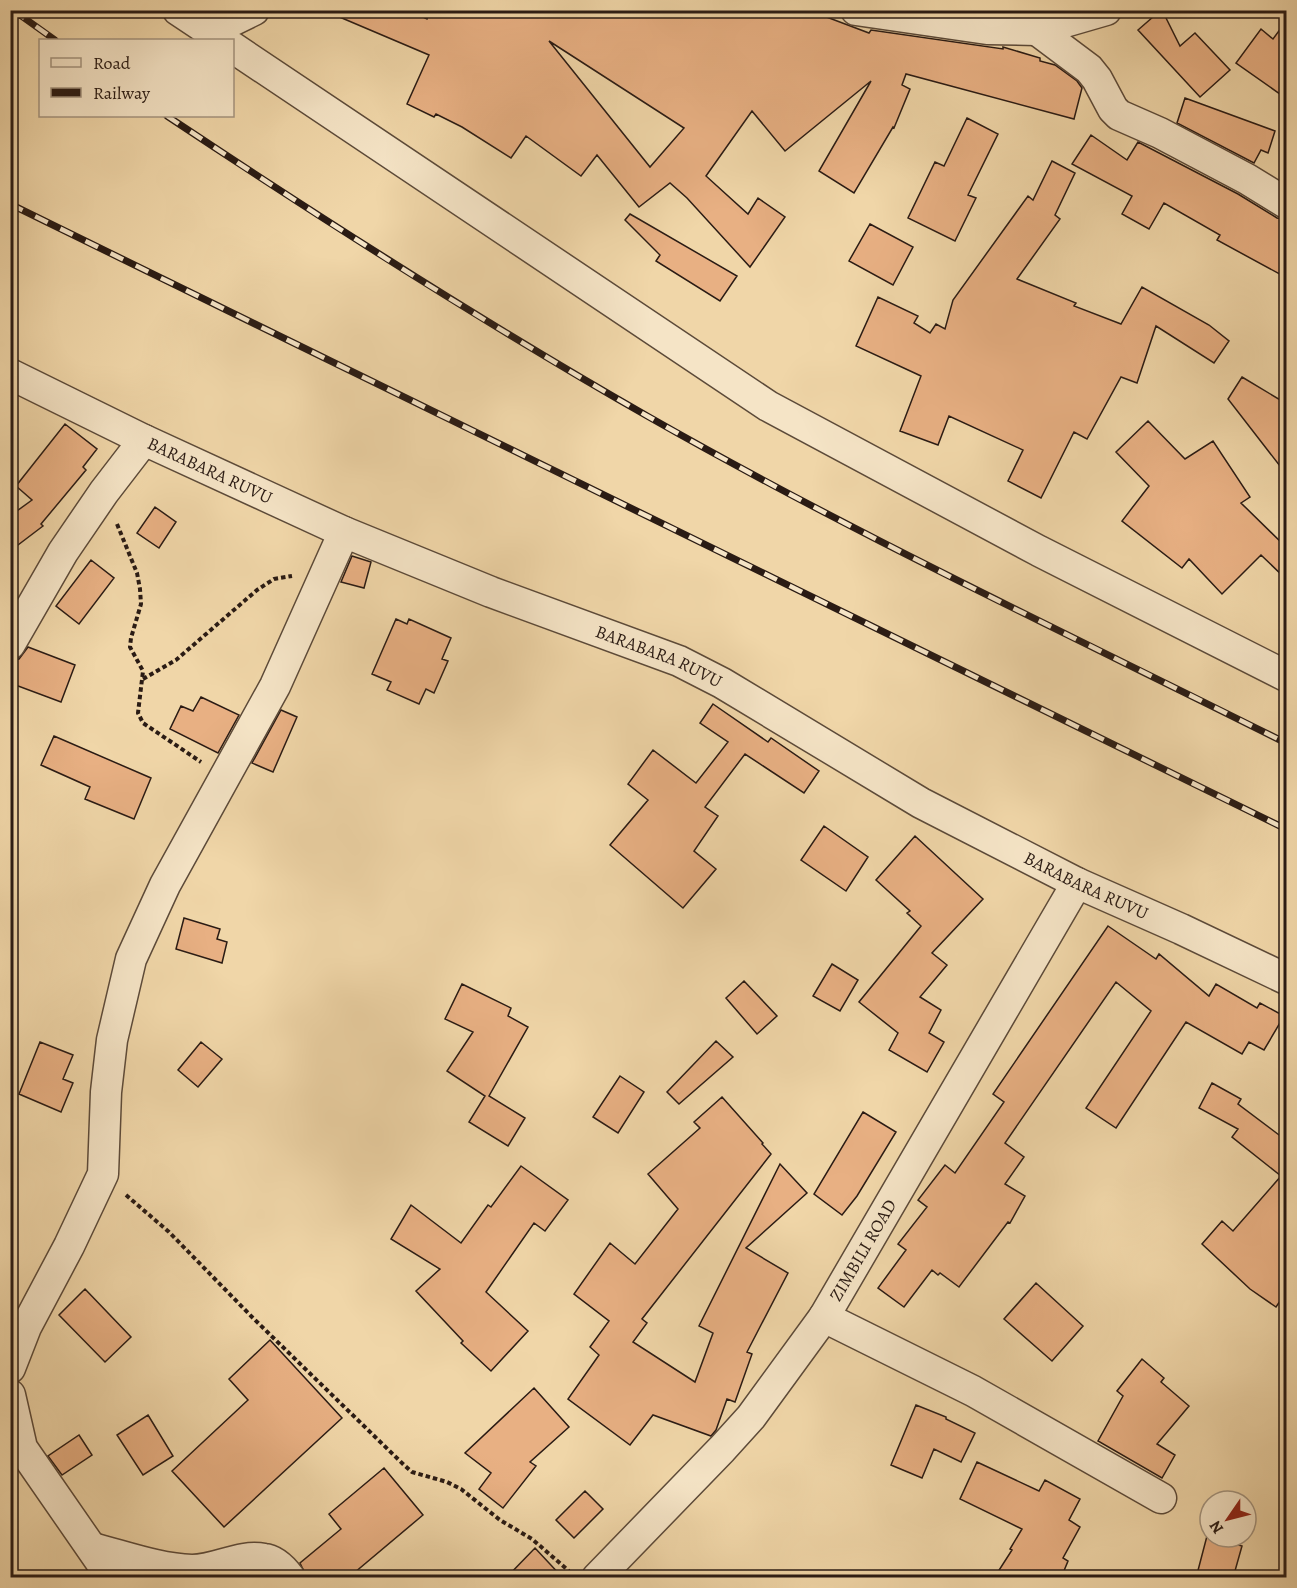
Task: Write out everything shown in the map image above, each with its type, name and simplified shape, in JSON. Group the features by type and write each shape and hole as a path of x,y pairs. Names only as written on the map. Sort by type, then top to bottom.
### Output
{"street":[{"path":"178,10 221,39"},
{"path":"223,39 254,10"},
{"path":"856,10 987,29 1037,30 1107,10"},
{"path":"1037,30 1089,69 1097,79 1113,110 1119,115 1237,174 1287,203"},
{"path":"234,48 768,406 1039,551 1287,676"},
{"name":"BARABARA RUVU","path":"10,374 144,440 344,532 491,592 679,661 722,683 921,803 1077,883 1287,979"},
{"path":"10,644 63,552 104,492 144,440"},
{"path":"10,1368 26,1327 69,1246 103,1174 106,1092 112,1040 131,959 165,885 275,686 344,532"},
{"name":"ZIMBILI ROAD","path":"597,1578 751,1417 824,1317 1077,883"},
{"path":"824,1317 973,1390 1161,1498"},
{"path":"10,1395 16,1449 92,1548 112,1578"},
{"path":"92,1548 172,1568 192,1570 212,1568 250,1557 268,1559 283,1569 290,1578"}],"path":[{"path":"104,492 138,581 141,604 130,638 130,647 141,666 143,679 138,713 143,723 224,777"},
{"path":"143,679 176,660 257,590 274,579 326,573"},
{"path":"103,1174 169,1232 404,1466 412,1472 447,1482 461,1489 500,1520 532,1539 576,1578"}],"building":[{"path":"323,10 408,10 427,19 430,10 808,10 869,33 871,30 1003,49 1003,47 1055,65 1077,81 1082,88 1074,119 906,74 902,85 910,89 894,128 854,193 819,171 871,81 785,151 752,111 706,176 748,214 758,198 785,217 750,267 687,198 670,183 639,207 597,155 581,176 526,136 511,158 462,127 436,114 434,117 407,104 429,55","holes":["549,41 684,128 650,167"]},
{"path":"1161,10 1180,46 1195,33 1230,70 1200,97 1138,30"},
{"path":"1287,20 1287,99 1236,63 1261,29 1273,39"},
{"path":"1185,98 1275,131 1268,153 1261,150 1254,163 1177,123"},
{"path":"967,118 998,134 968,195 976,198 955,241 908,218 935,162 944,166"},
{"path":"1091,135 1127,160 1138,142 1238,194 1277,218 1287,220 1287,278 1217,240 1220,235 1164,203 1149,229 1122,214 1132,196 1072,164"},
{"path":"1052,161 1075,173 1055,215 1060,219 1017,279 1076,303 1074,306 1121,324 1142,287 1209,325 1229,341 1214,363 1156,326 1137,383 1121,377 1087,439 1074,432 1041,498 1008,481 1023,450 949,416 938,445 900,431 921,376 856,346 878,297 918,316 914,323 930,333 936,324 945,329 953,300 1028,196 1033,200"},
{"path":"630,214 737,276 720,301 656,261 660,255 625,220"},
{"path":"870,224 913,247 893,285 849,261"},
{"path":"1242,377 1287,404 1287,475 1228,399"},
{"path":"1148,421 1185,459 1213,441 1250,497 1241,503 1287,548 1287,580 1261,555 1222,594 1189,559 1182,568 1122,521 1149,486 1116,452"},
{"path":"65,424 97,449 83,467 86,470 41,524 43,526 10,551 10,516 32,500 16,486"},
{"path":"155,507 176,522 159,548 137,533"},
{"path":"352,556 371,562 364,588 341,582"},
{"path":"91,560 114,578 79,624 56,606"},
{"path":"396,619 407,624 409,619 451,638 442,659 448,661 434,693 426,689 419,704 387,690 391,682 372,674"},
{"path":"28,647 75,665 61,702 10,683 11,661 19,659"},
{"path":"201,697 239,715 218,753 170,729 181,706 193,711"},
{"path":"713,704 768,742 771,738 819,771 804,793 745,754 705,807 718,816 694,851 716,869 683,908 610,845 648,800 628,784 653,750 696,783 728,742 700,723"},
{"path":"281,710 297,717 273,772 252,763"},
{"path":"54,736 151,778 134,819 85,799 90,787 41,765"},
{"path":"824,826 868,857 846,891 801,860"},
{"path":"915,836 983,899 932,953 947,965 920,997 941,1010 929,1033 944,1042 927,1072 889,1050 898,1033 859,1002 921,926 907,913 910,911 876,880"},
{"path":"184,918 220,929 217,939 227,942 222,963 176,949"},
{"path":"1108,926 1156,959 1159,954 1209,996 1216,984 1257,1008 1260,1003 1284,1016 1264,1050 1249,1042 1242,1054 1186,1022 1116,1128 1086,1108 1151,1011 1116,982 1005,1143 1024,1157 1005,1184 1025,1196 1010,1223 1008,1222 959,1287 932,1270 904,1307 878,1288 906,1250 898,1244 927,1207 918,1200 945,1165 955,1173 1004,1102 993,1094"},
{"path":"832,964 858,980 840,1011 813,996"},
{"path":"744,981 777,1016 757,1034 726,998"},
{"path":"462,984 511,1008 508,1016 528,1027 489,1096 525,1118 508,1146 469,1122 485,1096 447,1071 473,1032 445,1019"},
{"path":"716,1041 733,1057 679,1104 667,1092"},
{"path":"40,1042 73,1055 63,1079 73,1083 61,1112 19,1094"},
{"path":"201,1042 222,1059 198,1087 178,1070"},
{"path":"620,1076 644,1092 618,1133 593,1117"},
{"path":"1212,1083 1241,1099 1238,1104 1287,1141 1287,1291 1276,1307 1250,1289 1202,1244 1222,1221 1233,1231 1281,1176 1232,1137 1238,1129 1199,1108"},
{"path":"722,1097 771,1154 642,1319 647,1323 633,1342 695,1382 713,1333 699,1326 780,1164 807,1193 746,1248 788,1273 747,1352 752,1354 735,1402 727,1399 716,1430 711,1436 653,1415 630,1445 568,1399 599,1355 590,1347 609,1321 574,1294 610,1243 635,1264 678,1209 648,1174 700,1128 694,1122"},
{"path":"863,1112 896,1132 857,1196 842,1215 814,1194"},
{"path":"521,1166 568,1200 545,1231 534,1223 486,1292 528,1331 491,1371 461,1343 463,1341 416,1291 440,1269 391,1239 411,1205 461,1243 488,1205 491,1207"},
{"path":"1036,1283 1083,1326 1052,1361 1004,1319"},
{"path":"85,1289 131,1337 105,1362 59,1315"},
{"path":"270,1340 342,1418 224,1527 172,1471 248,1400 229,1379"},
{"path":"1142,1359 1164,1378 1161,1382 1189,1406 1157,1444 1175,1455 1162,1478 1098,1441 1123,1396 1117,1391"},
{"path":"534,1388 569,1427 530,1462 536,1466 503,1508 479,1489 491,1473 465,1453"},
{"path":"916,1405 946,1417 975,1433 961,1462 934,1449 922,1478 891,1465"},
{"path":"148,1415 173,1456 143,1475 117,1435"},
{"path":"79,1435 92,1455 62,1475 48,1456"},
{"path":"977,1462 1039,1491 1045,1480 1080,1499 1069,1520 1080,1527 1063,1558 1068,1561 1061,1578 994,1578 1022,1529 960,1499"},
{"path":"384,1468 423,1515 348,1578 307,1578 300,1563 341,1529 329,1514"},
{"path":"585,1491 603,1509 574,1538 556,1520"},
{"path":"535,1548 563,1578 506,1578"},
{"path":"1204,1549 1241,1549 1233,1578 1196,1578"}],"railway":[{"path":"13,10 54,39"},
{"path":"169,117 405,271 649,417 885,544 1286,743"},
{"path":"10,204 1286,829"}]}
